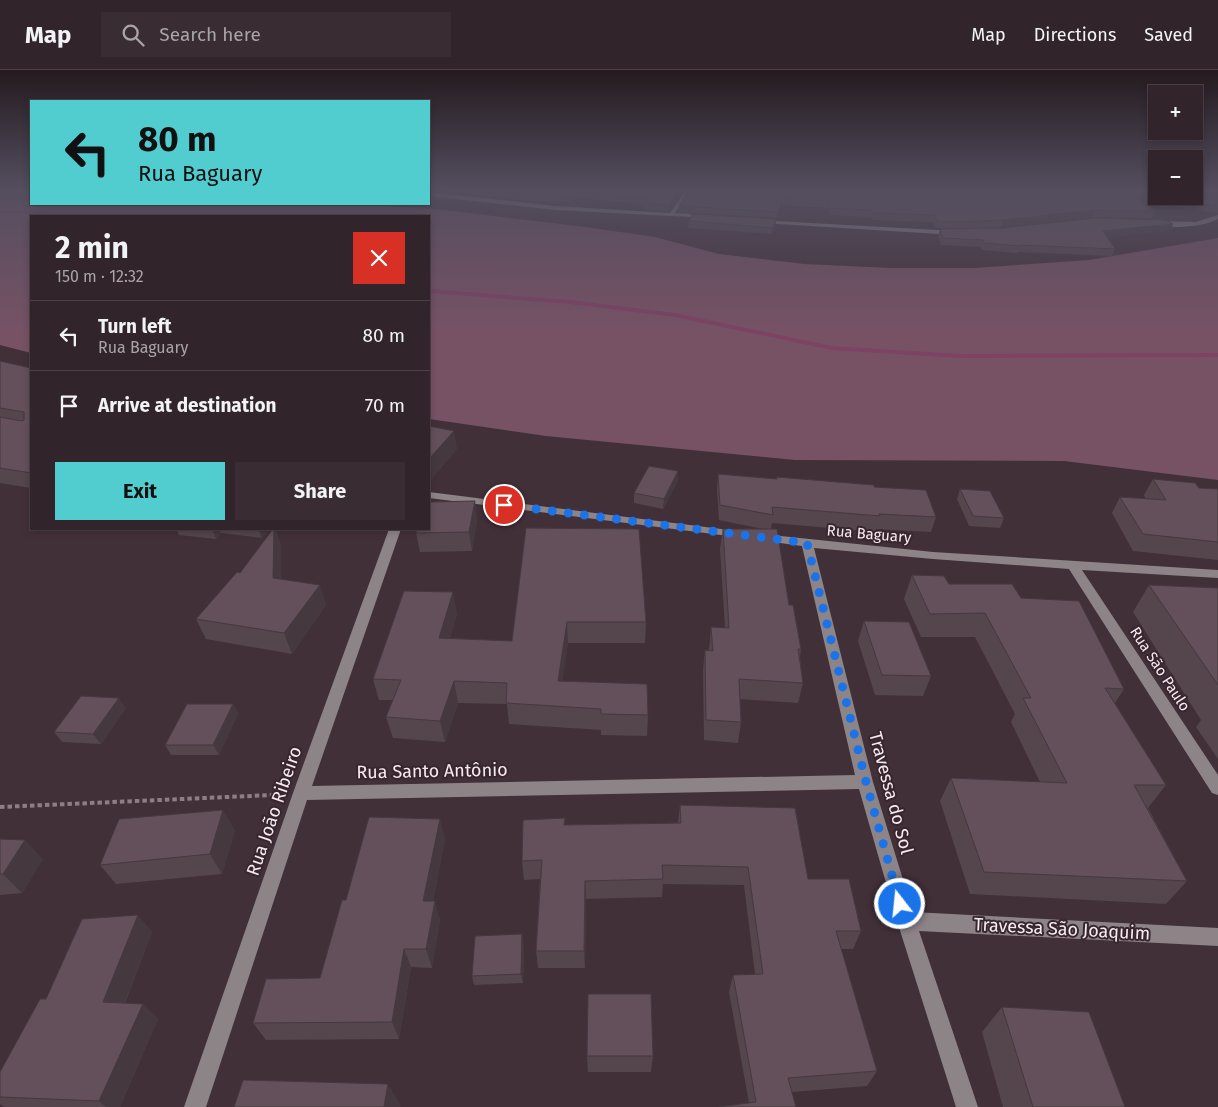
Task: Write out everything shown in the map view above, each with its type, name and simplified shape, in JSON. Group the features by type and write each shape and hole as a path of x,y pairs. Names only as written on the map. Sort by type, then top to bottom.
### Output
{"street":[{"name":"Rua Baguary","path":"430,495 807,543 1074,567 1218,574"},
{"name":"Rua João Ribeiro","path":"195,1107 301,794 395,530"},
{"name":"Travessa do Sol","path":"807,543 866,782 906,921 967,1107"},
{"name":"Rua São Paulo","path":"1074,567 1218,788"},
{"name":"Rua Santo Antônio","path":"301,794 866,782"},
{"name":"Travessa São Joaquim","path":"906,921 1218,937"}],"path":[{"path":"0,807 301,794"}],"shaded area":[{"path":"0,238 30,238 30,353 0,345"},
{"path":"430,238 660,238 719,254 804,264 891,268 975,268 1089,260 1218,238 1218,480 1064,461 795,460 546,436 430,419"}],"building":[{"path":"951,238 1108,238 1115,249 1020,246 984,243 983,240"},
{"path":"0,361 30,368 30,473 0,468 0,417 22,421 24,420 24,412 0,408"},
{"path":"430,426 454,431 430,458"},
{"path":"649,466 678,471 664,499 634,493"},
{"path":"718,474 777,479 777,477 874,485 874,487 926,490 936,517 879,514 880,516 772,507 773,515 720,505"},
{"path":"1153,479 1195,483 1199,488 1218,489 1218,542 1143,534 1120,497 1166,500"},
{"path":"960,489 990,491 1004,518 973,516"},
{"path":"475,501 469,532 416,533 417,530 430,530 430,502"},
{"path":"526,528 639,529 646,622 567,622 558,681 647,684 648,715 601,714 601,709 506,703 507,683 454,681 440,721 386,717 401,680 373,679 404,591 453,592 439,638 512,641"},
{"path":"723,529 777,529 789,605 793,605 801,649 798,649 803,683 739,679 741,722 706,720 705,650 713,651 711,627 729,628"},
{"path":"274,530 273,578 320,585 284,633 196,619 237,572 240,573"},
{"path":"912,575 944,576 949,584 1012,584 1021,598 1079,601 1124,689 1105,688 1166,785 1134,785 1187,881 984,872 951,778 1067,783 1023,698 1031,698 985,613 930,614"},
{"path":"1149,585 1218,588 1218,685"},
{"path":"864,621 909,622 931,676 882,675"},
{"path":"81,696 119,698 93,734 54,732"},
{"path":"187,704 233,704 213,745 165,745"},
{"path":"680,805 795,808 808,879 849,879 861,931 836,931 877,1071 788,1078 796,1107 718,1107 756,1102 733,975 763,974 748,867 662,865 663,879 585,881 584,951 536,951 542,860 522,861 523,820 565,818 564,825 681,823"},
{"path":"223,810 210,854 100,865 119,819"},
{"path":"369,817 440,819 423,901 435,901 426,949 404,949 392,1022 253,1023 266,979 320,978 342,900 346,900"},
{"path":"0,839 25,840 3,874 0,874"},
{"path":"138,915 103,1002 143,1004 99,1101 0,1097 0,1072 40,999 46,999 82,919"},
{"path":"522,934 521,974 472,976 475,936"},
{"path":"588,994 651,994 653,1056 587,1056"},
{"path":"1002,1007 1089,1012 1125,1107 1033,1107"},
{"path":"243,1080 388,1084 384,1107 234,1107"}],"waterway":[{"path":"430,291 570,302 675,315 832,348 959,356 1218,355"}],"route":[{"path":"504,505 807,543 866,782 900,904"}]}
